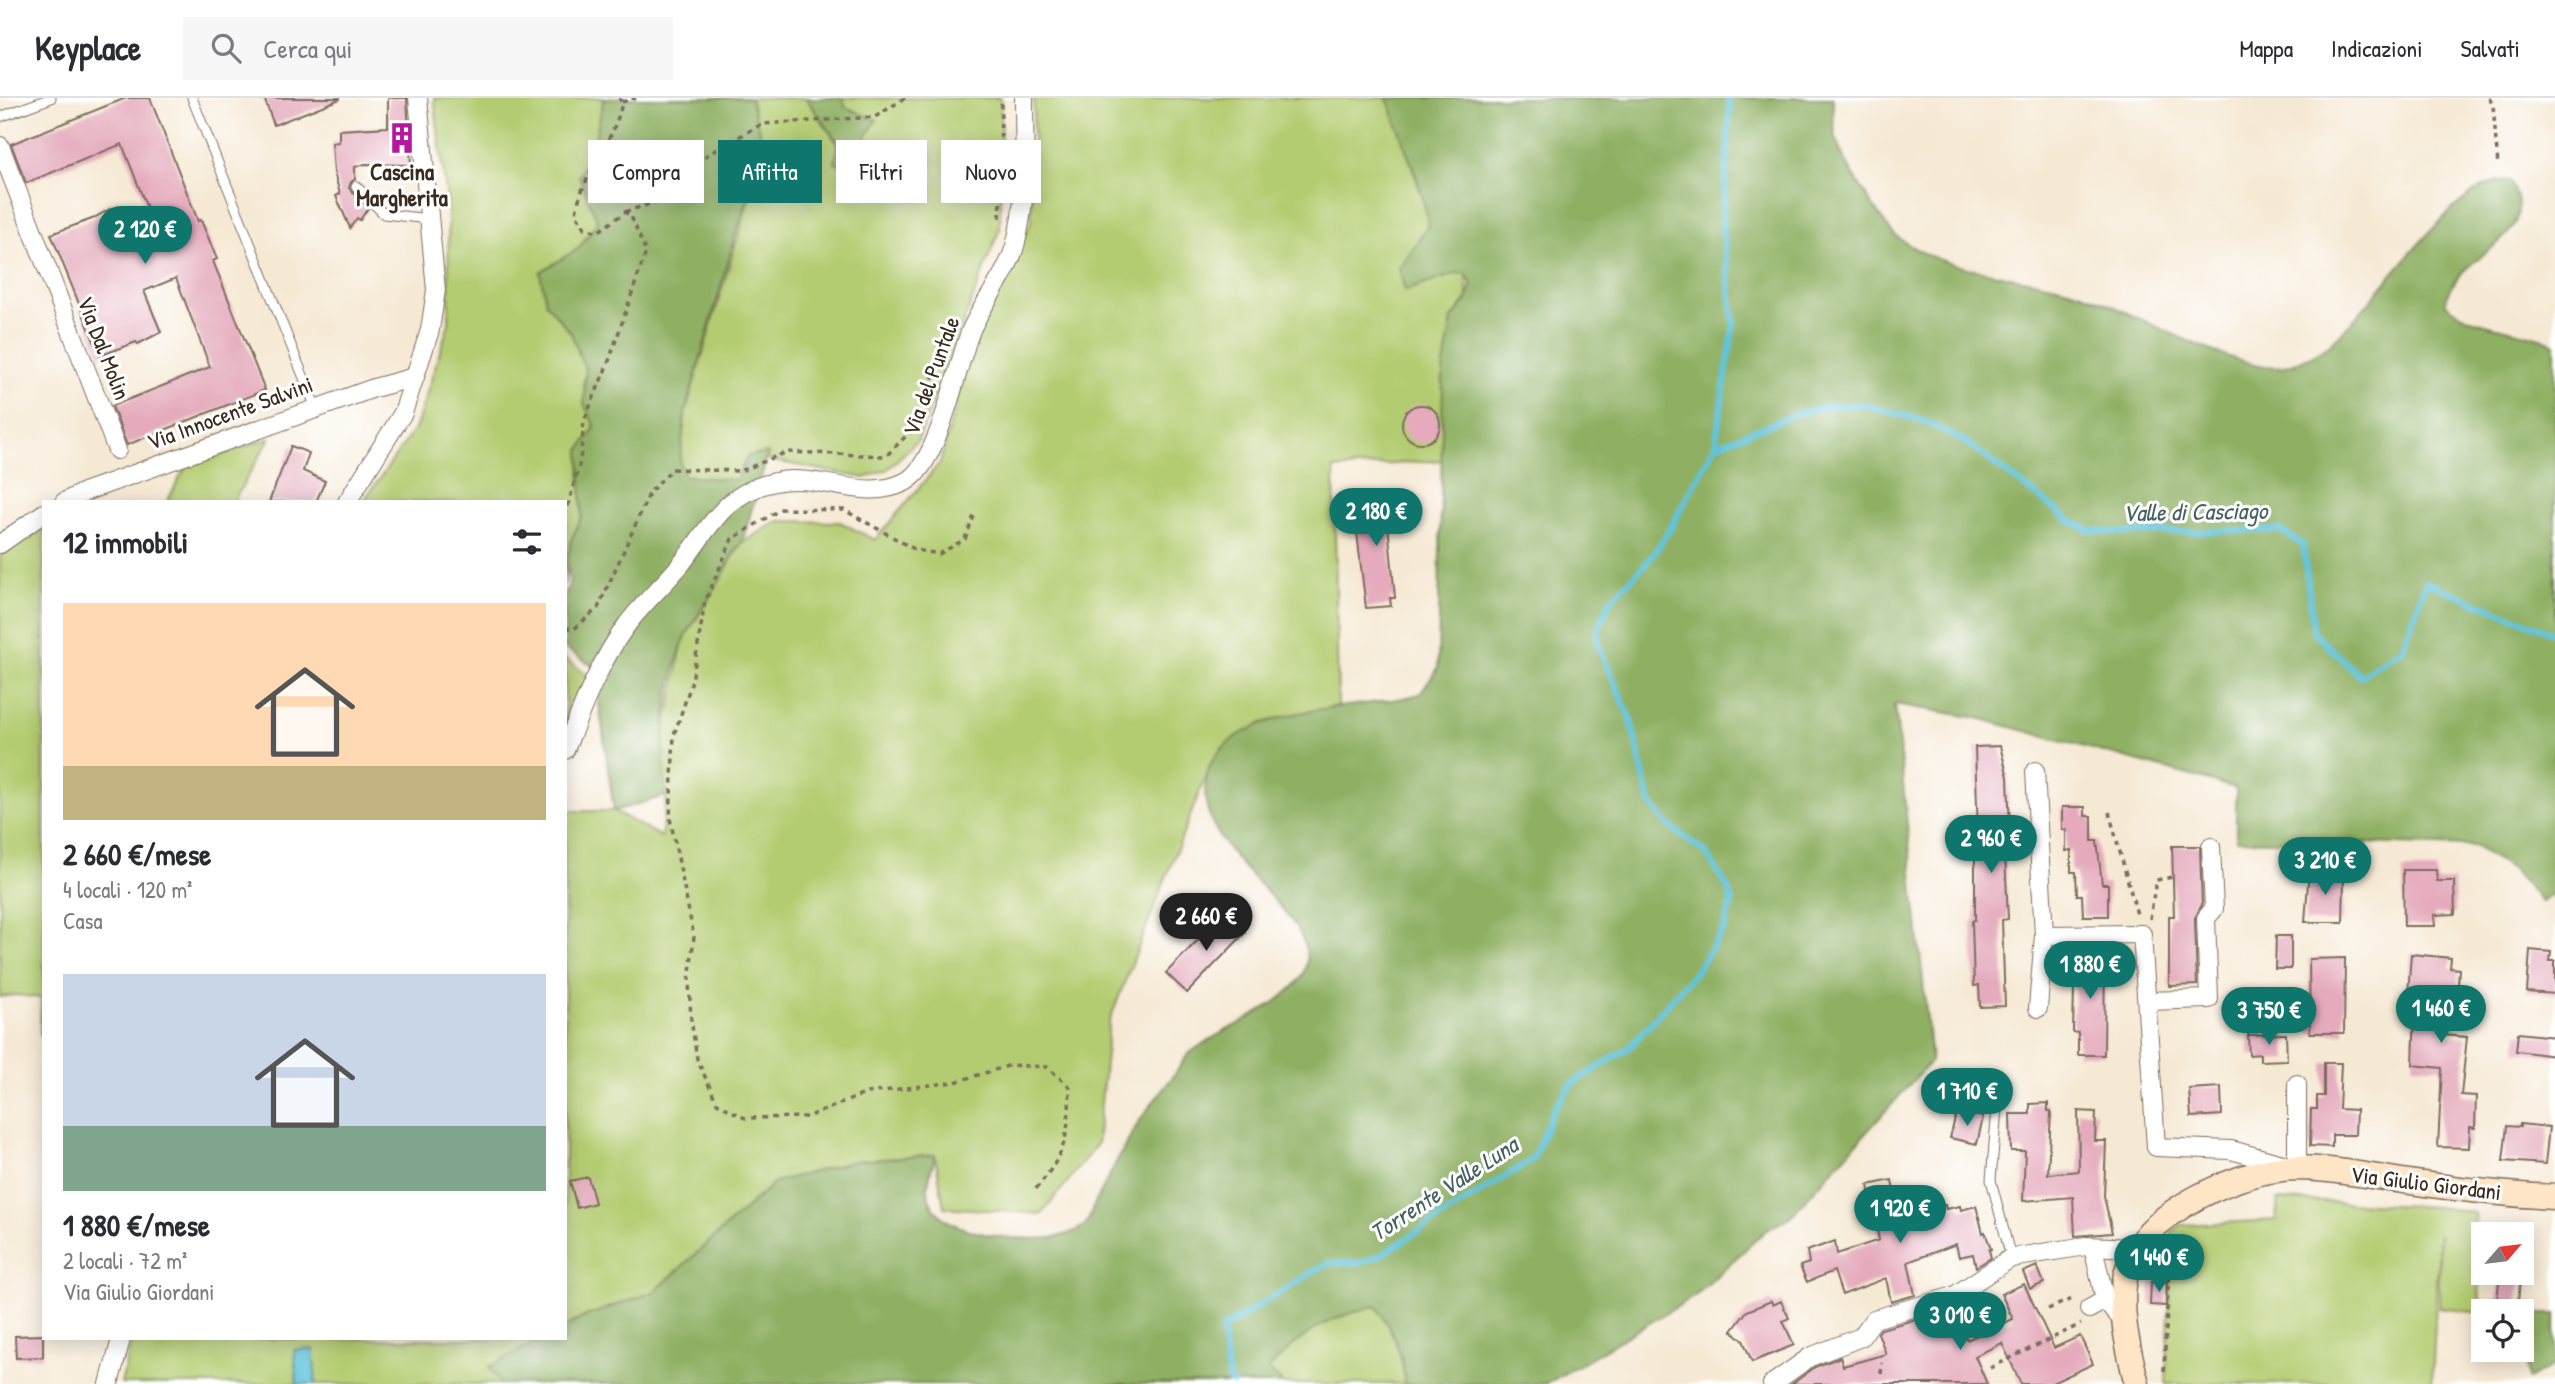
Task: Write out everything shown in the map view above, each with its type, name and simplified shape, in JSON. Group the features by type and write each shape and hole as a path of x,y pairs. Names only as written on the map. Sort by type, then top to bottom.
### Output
{"street":[{"path":"348,500 403,413 430,330 436,290 418,98"},
{"name":"Via del Puntale","path":"567,745 587,695 625,627 682,562 715,515 746,492 775,482 798,480 871,491 890,488 907,481 927,462 972,330 1015,247 1023,188 1024,98"},
{"name":"Via Dal Molin","path":"0,146 117,450"},
{"name":"Via Innocente Salvini","path":"69,500 374,387 415,377"},
{"path":"0,544 42,514"},
{"path":"2035,771 2043,935 2038,1008"},
{"path":"2043,935 2143,933 2147,1001 2209,999 2206,918 2214,909 2211,847"},
{"name":"Via Giulio Giordani","path":"2147,1001 2155,1147 2231,1150 2297,1168 2555,1197"},
{"path":"2297,1084 2297,1168"},
{"path":"2231,1150 2253,1175"},
{"name":"Via Giulio Giordani","path":"2135,1248 2149,1229 2172,1211 2217,1187 2253,1175 2297,1168"},
{"path":"2093,1247 2092,1306 2123,1321"},
{"path":"1772,1384 1810,1357 1861,1337 1874,1319 1954,1296 2011,1258 2093,1247 2135,1248 2124,1283 2123,1321 2137,1384"},
{"path":"109,1384 121,1340"}],"lane":[{"path":"0,117 51,98"},
{"path":"192,98 316,408"},
{"path":"356,186 384,214 431,219"},
{"path":"1997,1096 1991,1180 2011,1258"}],"path":[{"path":"636,98 620,100 612,134 593,169 576,214 585,228 598,232 625,212 668,198 708,155 762,124 875,117 905,98"},
{"path":"1000,229 1001,98"},
{"path":"2489,98 2493,105 2498,166"},
{"path":"567,509 580,462 584,421 610,360 646,252 631,216 625,212"},
{"path":"567,628 574,629 598,608 650,492 672,469 741,471 787,452 886,456 913,429 947,341"},
{"path":"974,516 965,539 939,554 916,550 844,510 781,509 762,518 732,539 705,602 692,681 674,735 670,818 694,937 690,981 697,1059 717,1102 745,1118 807,1117 867,1093 955,1082 1010,1065 1047,1068 1070,1087 1069,1133 1055,1167 1033,1192"},
{"path":"2109,812 2143,933"},
{"path":"2143,933 2152,915 2156,880 2173,877"},
{"path":"2164,1371 2170,1240"},
{"path":"2048,1308 2092,1306"},
{"path":"1990,1368 2092,1306"},
{"path":"1881,1374 1882,1363"}],"green space":[{"path":"434,98 604,98 595,139 588,140 588,155 579,176 588,203 598,221 578,249 540,272 546,303 571,333 586,372 583,383 595,428 580,450 582,517 571,540 567,569 567,500 364,500 416,427 449,323 448,208"},
{"path":"604,98 750,98 761,136 761,140 718,140 718,203 746,203 685,413 680,462 685,476 736,480 748,456 768,453 742,543 734,552 718,584 690,628 677,662 665,719 666,796 614,811 594,667 567,649 567,591 570,581 567,562 571,540 582,516 580,450 595,427 584,404 586,372 571,333 546,303 540,272 578,249 598,222 590,203 704,203 704,140 595,140"},
{"path":"749,98 806,98 836,142 836,203 927,203 927,140 864,140 876,120 844,107 843,98 1001,98 1001,140 941,140 941,203 1000,203 1000,228 918,440 888,469 865,478 748,456 736,480 684,476 680,462 685,413 748,203 822,203 822,140 756,140"},
{"path":"806,98 843,98 845,107 877,120 864,140 837,140"},
{"path":"1034,98 1388,98 1427,210 1429,225 1418,240 1446,266 1466,274 1468,298 1452,319 1445,362 1442,460 1334,469 1338,706 1262,723 1211,763 1109,1022 1097,1144 1042,1214 944,1207 935,1155 775,1182 654,1292 586,1316 567,1326 567,811 614,811 661,837 666,796 661,749 683,641 742,543 778,521 840,522 875,540 940,463 968,359 1031,222 1031,203 1041,203 1041,140 1033,140"},
{"path":"1387,98 1833,98 1835,131 1844,158 1889,228 1914,248 1937,259 1962,266 2067,288 2192,343 2249,363 2273,367 2292,364 2325,348 2364,309 2413,250 2465,199 2489,184 2510,181 2518,202 2516,219 2508,233 2464,270 2452,285 2445,303 2470,319 2555,344 2555,891 2542,902 2513,870 2474,846 2236,840 2236,788 1978,718 1895,704 1931,1061 1790,1217 1765,1231 1695,1296 1546,1384 1404,1384 1404,1373 1396,1343 1376,1306 1342,1316 1316,1328 1293,1345 1268,1369 1283,1384 501,1384 489,1367 540,1340 567,1340 567,1326 586,1316 654,1292 775,1182 854,1161 935,1155 928,1191 933,1206 943,1218 978,1232 1018,1238 1051,1238 1077,1230 1089,1219 1139,1122 1187,1056 1272,1004 1300,980 1306,966 1305,944 1293,922 1232,853 1215,828 1206,801 1208,772 1213,760 1230,741 1253,728 1306,711 1388,701 1420,694 1438,668 1443,371 1452,319 1468,298 1471,284 1466,274 1458,273 1405,291 1399,269 1429,225 1419,184"},
{"path":"588,155 588,198 579,176"},
{"path":"270,438 234,500 168,500 186,466"},
{"path":"42,528 42,1034 41,998 16,995 0,997 0,556"},
{"path":"567,660 590,677 567,726"},
{"path":"2278,1200 2439,1207 2474,1213 2475,1222 2471,1222 2471,1285 2479,1285 2480,1299 2471,1299 2471,1312 2439,1308 2439,1234 2432,1384 2166,1384 2172,1232 2181,1225 2276,1220"},
{"path":"1376,1306 1396,1343 1404,1373 1404,1384 1283,1384 1268,1369 1305,1335 1328,1321"},
{"path":"2534,1314 2555,1314 2555,1364 2528,1379 2527,1362 2534,1362"},
{"path":"132,1340 540,1340 490,1367 501,1384 121,1384"}],"water":[{"path":"313,1349 316,1384 297,1384 294,1350"}],"building":[{"path":"126,98 150,98 198,221 201,220 217,259 213,261 265,390 127,445 112,406 210,367 176,278 144,291 161,332 138,344 136,342 100,356 51,234 92,219 110,209 126,249 158,236 122,144 26,183 11,144"},
{"path":"264,98 340,98 340,99 274,125"},
{"path":"388,98 407,98 411,165 365,164 355,167 355,179 349,188 368,208 350,228 336,196 340,194 334,172 332,143 339,142 339,130 388,127"},
{"path":"1421,405 1434,411 1440,424 1434,437 1421,443 1408,437 1402,424 1408,411"},
{"path":"291,446 309,453 303,471 325,481 317,500 270,500"},
{"path":"1396,495 1398,513 1387,514 1395,598 1390,598 1391,606 1366,608 1353,499"},
{"path":"2000,746 2008,777 2010,832 2004,832 2008,919 2002,920 2005,1006 1980,1007 1979,985 1974,986 1972,921 1975,920 1975,834 1978,834 1975,747"},
{"path":"2062,807 2085,807 2085,816 2092,816 2092,841 2097,841 2102,884 2108,884 2108,916 2083,916 2082,895 2077,895 2076,872 2071,872 2071,850 2066,851"},
{"path":"2172,846 2200,846 2202,905 2195,918 2197,985 2169,986 2169,916 2174,916"},
{"path":"2309,869 2337,869 2336,878 2344,878 2343,922 2305,922"},
{"path":"2403,870 2436,870 2437,881 2454,881 2455,914 2434,915 2435,926 2404,926"},
{"path":"1224,913 1245,933 1187,993 1166,973"},
{"path":"2276,936 2291,936 2291,969 2275,969"},
{"path":"2080,947 2105,947 2104,1055 2078,1055 2078,1033 2073,1032 2074,967 2079,967"},
{"path":"2530,950 2551,952 2550,961 2555,961 2555,994 2527,992"},
{"path":"2411,954 2451,958 2450,968 2459,969 2457,1001 2446,1000 2442,1035 2467,1037 2461,1095 2476,1096 2475,1128 2470,1127 2469,1148 2438,1147 2442,1068 2413,1065 2415,1007 2407,1007"},
{"path":"2345,958 2344,1033 2310,1033 2309,959"},
{"path":"2518,1033 2555,1037 2555,1056 2516,1051"},
{"path":"2286,1034 2287,1060 2260,1061 2260,1054 2249,1055 2248,1035"},
{"path":"2324,1063 2341,1063 2339,1109 2356,1110 2355,1135 2332,1135 2332,1147 2310,1146 2311,1109 2317,1109 2317,1096 2324,1096"},
{"path":"2221,1087 2222,1115 2191,1117 2189,1089"},
{"path":"2048,1103 2048,1111 2051,1111 2048,1174 2079,1171 2078,1111 2096,1112 2095,1141 2106,1141 2104,1196 2112,1233 2075,1236 2073,1197 2023,1201 2025,1151 2011,1151 2010,1114 2030,1114 2030,1104"},
{"path":"1957,1111 1983,1117 1977,1144 1950,1138"},
{"path":"2520,1124 2549,1127 2545,1164 2503,1161 2507,1126 2520,1127"},
{"path":"588,1177 595,1203 577,1208 570,1181"},
{"path":"1892,1180 1898,1213 1932,1205 1945,1205 1946,1209 1960,1206 1961,1210 1976,1206 1983,1233 1985,1232 1991,1249 1991,1258 1976,1267 1973,1254 1959,1257 1956,1244 1908,1262 1915,1295 1891,1302 1886,1278 1842,1295 1834,1271 1807,1282 1800,1266 1809,1263 1807,1251 1835,1241 1837,1254 1879,1240 1868,1185"},
{"path":"2037,1266 2044,1283 2030,1289 2023,1272"},
{"path":"2151,1282 2167,1282 2166,1306 2150,1305"},
{"path":"2024,1284 2054,1348 2080,1336 2093,1364 2050,1384 2021,1384 2002,1343 1975,1356 1987,1384 1792,1384 1815,1367 1840,1357 1843,1366 1886,1354 1878,1333 1881,1329 1938,1313 1954,1312 1967,1340 2013,1319 2001,1294"},
{"path":"2499,1285 2520,1285 2518,1299 2497,1299"},
{"path":"1771,1301 1773,1305 1781,1301 1789,1318 1783,1321 1794,1345 1752,1362 1743,1340 1732,1331 1747,1311"},
{"path":"42,1335 43,1357 16,1358 15,1336"}],"waterway":[{"name":"Torrente Valle Luna","path":"1233,1384 1229,1380 1222,1329 1327,1263 1359,1263 1381,1255 1533,1159 1554,1108 1573,1083 1630,1047 1696,971 1723,931 1732,902 1728,888 1706,853 1668,825 1650,802 1630,718 1599,647 1597,632 1610,601 1650,559 1670,529 1715,446 1734,323 1722,226 1730,110 1728,98"},
{"name":"Valle di Casciago","path":"1715,446 1796,414 1828,406 1865,405 1925,421 1967,443 2069,520 2089,530 2121,533 2280,530 2303,545 2314,633 2360,676 2403,648 2426,582 2555,634"}],"place":[{"name":"Cascina Margherita","path":"402,138"}]}
